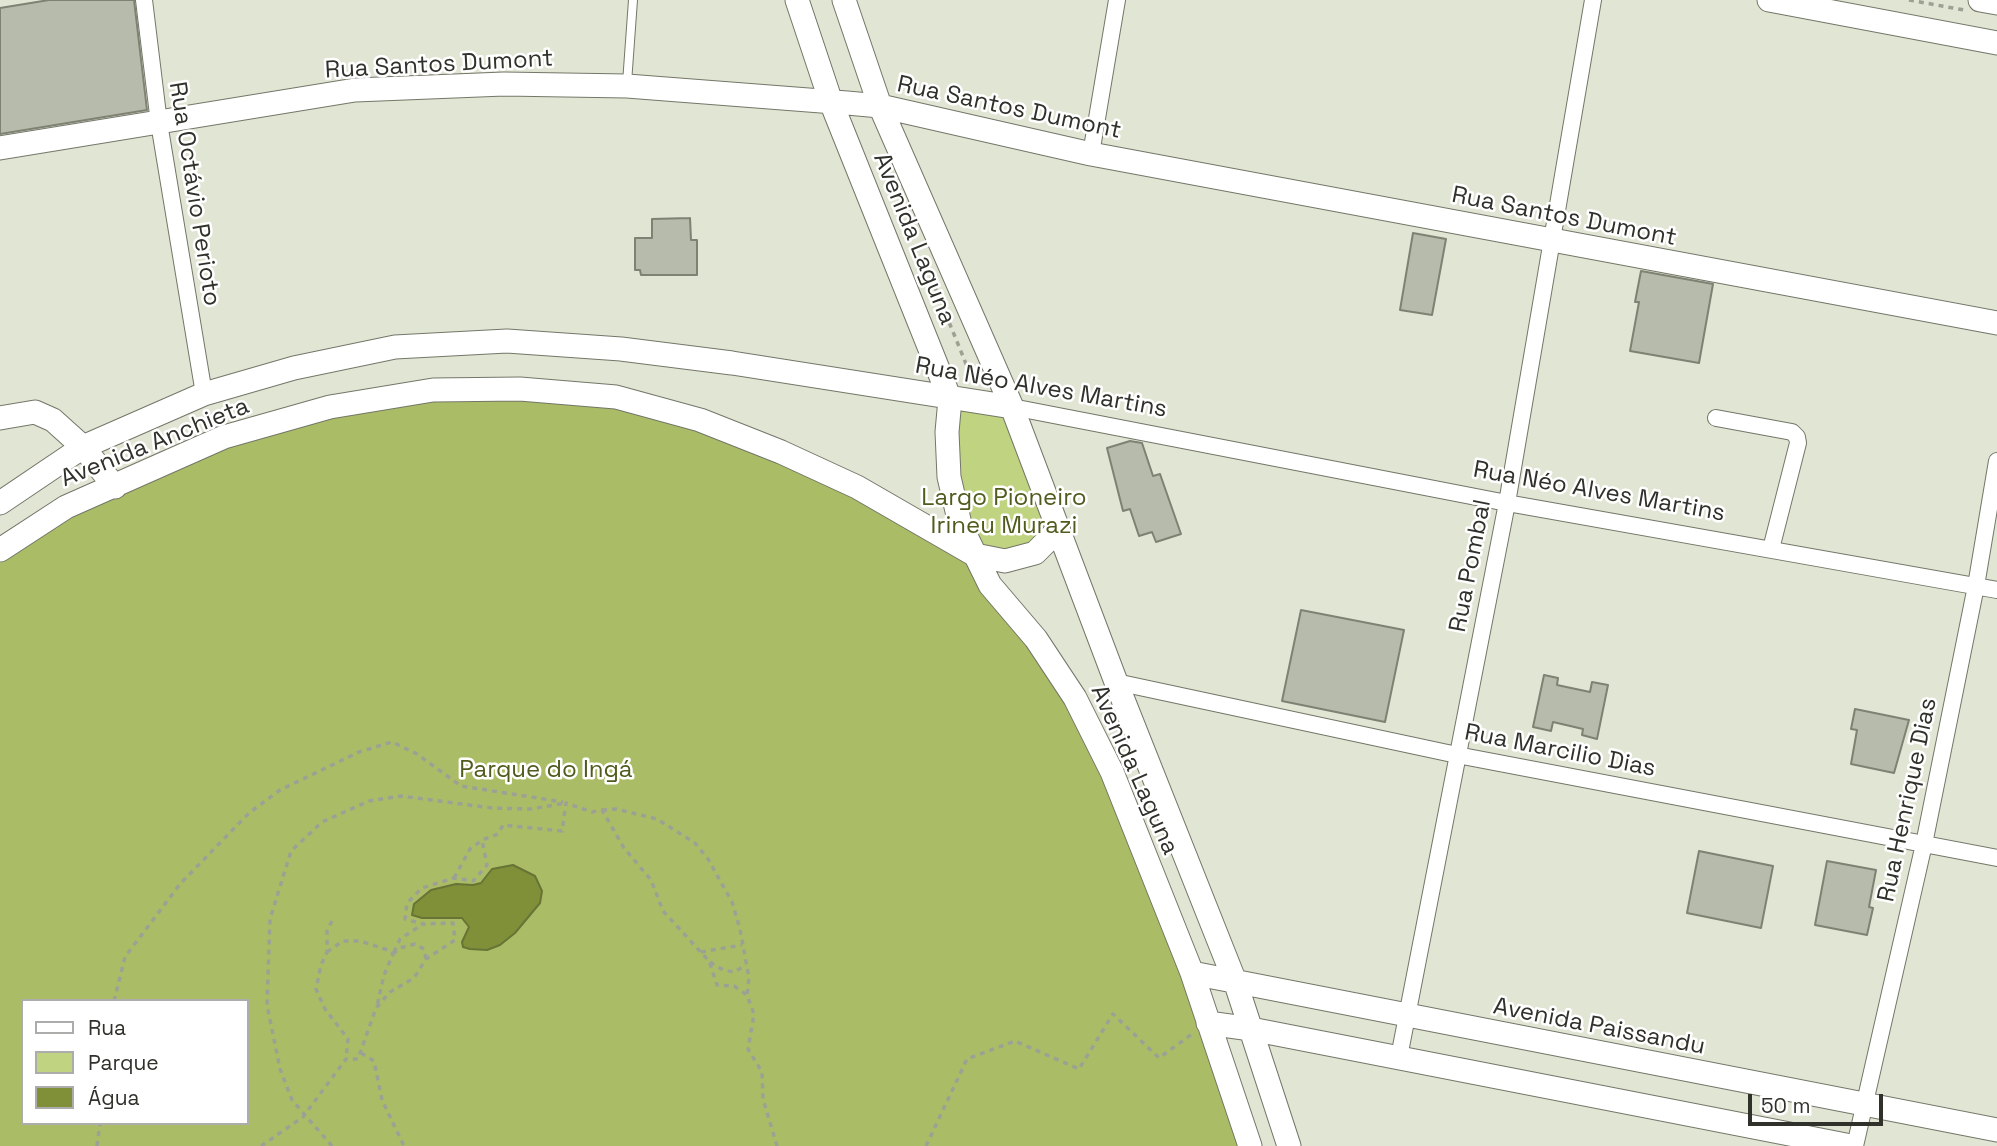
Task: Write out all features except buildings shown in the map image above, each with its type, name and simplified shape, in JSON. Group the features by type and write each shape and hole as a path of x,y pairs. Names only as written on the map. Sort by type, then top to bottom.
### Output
{"main road":[{"name":"Avenida Laguna","path":"797,0 831,102 950,399 947,432 949,477 960,524 990,585 1036,639 1075,698 1112,772 1192,973 1250,1146"},
{"name":"Avenida Laguna","path":"844,0 880,106 1012,407 1116,682 1236,984 1289,1146"},
{"path":"1769,0 1997,43"},
{"path":"1976,5 1997,3"},
{"name":"Rua Santos Dumont","path":"0,148 355,90 505,84 627,86 880,106 1091,154 1551,242 1997,323"},
{"name":"Rua Néo Alves Martins","path":"83,447 204,394 294,368 395,347 506,341 621,349 732,363 1012,407"},
{"name":"Avenida Anchieta","path":"0,550 66,507 224,437 330,407 433,390 520,388 616,397 700,420 781,452 857,487 975,555"},
{"path":"0,418 35,412 54,420 83,447 115,487"},
{"name":"Avenida Anchieta","path":"0,503 83,447"},
{"path":"975,555 1005,561 1035,553 1058,530"},
{"name":"Avenida Paissandu","path":"1192,973 1236,984 1997,1130"},
{"path":"1208,1023 1251,1028 1853,1146"}],"street":[{"name":"Rua Octávio Perioto","path":"144,0 159,123 204,394"},
{"path":"1091,154 1117,0"},
{"name":"Rua Pombal","path":"1399,1057 1507,503 1592,0"},
{"name":"Rua Néo Alves Martins","path":"1012,407 1507,503 1997,590"},
{"path":"1716,418 1793,432 1797,437 1798,443 1771,549"},
{"name":"Rua Henrique Dias","path":"1853,1146 1924,844 1976,586 1997,461"},
{"name":"Rua Marcilio Dias","path":"1116,682 1457,755 1997,858"}],"lane":[{"path":"627,86 633,0"}],"path":[{"path":"1909,0 1976,5"},
{"path":"114,999 125,957 180,884 249,813 280,790 359,752 392,742 417,754 461,786 566,803 592,812 616,809 657,819 695,843 708,859 732,902 749,978 747,995 754,1014 748,1049 762,1072 763,1099 777,1146"},
{"path":"332,1146 303,1117 292,1100 280,1069 267,1005 271,919 291,851 322,821 369,801 401,796 492,808 531,809 566,803"},
{"path":"454,878 470,849 482,840 498,834 503,825 562,831 566,803"},
{"path":"602,810 624,848 651,880 663,911 709,961 723,970 734,972 746,965"},
{"path":"376,1008 390,992 414,978 426,959 455,940 453,923 423,924 405,919 407,904 422,888 454,878 473,881 487,865 482,840"},
{"path":"261,1146 303,1117 346,1059 348,1039 326,1009 316,989 327,952 327,931 332,921"},
{"path":"346,1059 358,1059 376,1008 384,975 400,940 423,924"},
{"path":"327,952 343,941 360,941 393,954"},
{"path":"393,954 400,948 415,944 424,949 426,959"},
{"path":"701,952 742,945"},
{"path":"709,961 717,985 734,986 747,995"},
{"path":"926,1146 967,1059 1015,1041 1079,1069 1113,1014 1159,1058 1208,1023"},
{"path":"360,1052 374,1061 382,1100 404,1146"},
{"path":"97,1146 100,1125"}],"green space":[{"name":"Parque do Ingá","path":"520,389 700,420 975,555 1112,772 1242,1146 0,1146 0,563 68,512 330,407"},
{"name":"Largo Pioneiro Irineu Murazi","path":"950,399 1012,407 1058,530 1035,553 975,555 960,524"}],"water":[{"path":"513,865 535,876 542,891 540,903 515,933 500,945 487,950 463,947 462,942 469,927 462,918 422,918 412,915 414,904 431,890 456,884 481,883 492,869"}]}
